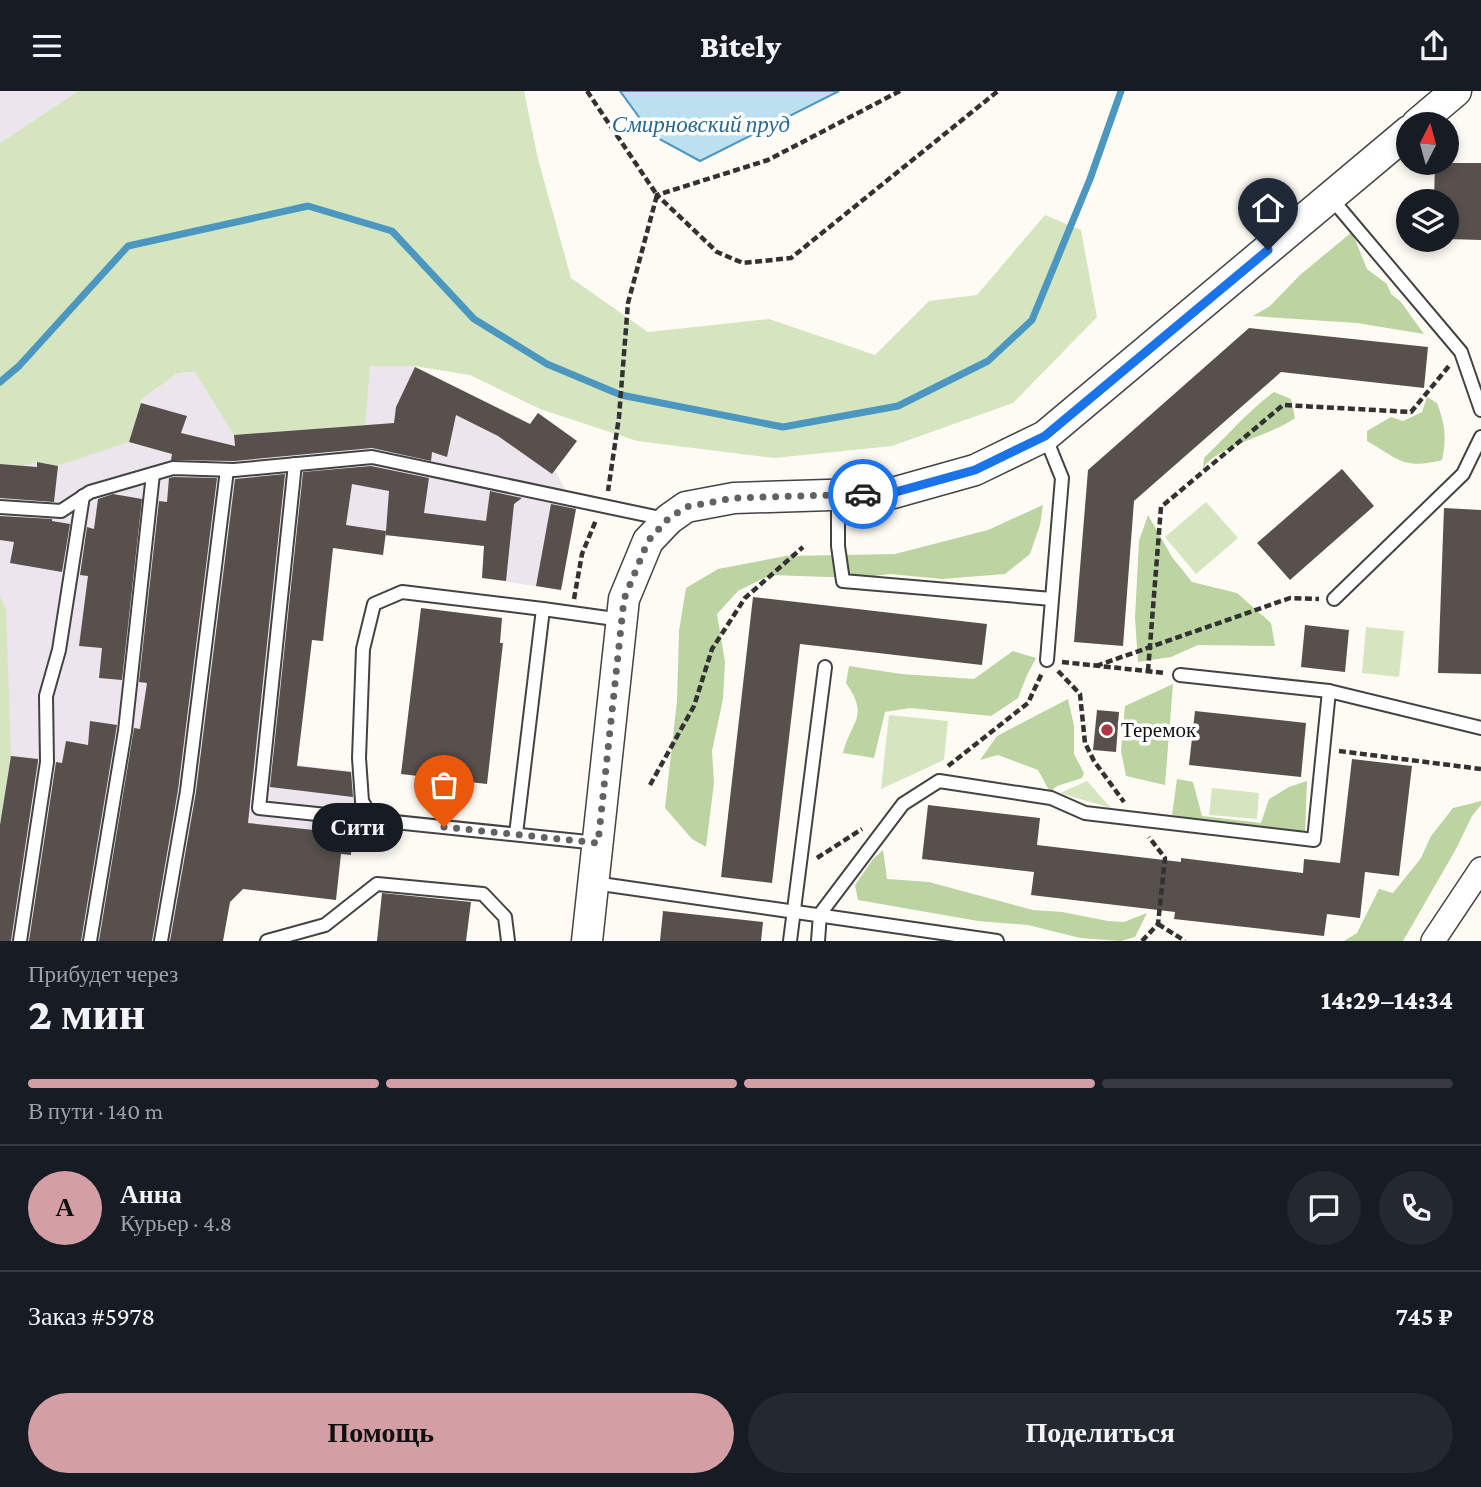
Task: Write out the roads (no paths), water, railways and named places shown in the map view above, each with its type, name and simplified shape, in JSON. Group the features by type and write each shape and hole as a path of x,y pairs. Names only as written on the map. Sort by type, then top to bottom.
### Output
{"street":[{"path":"1431,112 1456,91"},
{"path":"587,941 624,599 648,541 668,519 686,507 734,498 892,493 975,470 1045,436 1396,142"},
{"path":"1433,941 1481,869"}],"lane":[{"path":"1331,198 1461,352 1481,410"},
{"path":"1045,436 1062,478 1047,660"},
{"path":"1334,599 1475,464 1481,437"},
{"path":"0,507 61,511 90,492 173,468 227,470 372,457 668,519"},
{"path":"295,464 259,808 598,843"},
{"path":"161,941 187,791 227,470"},
{"path":"90,941 125,731 153,474"},
{"path":"838,495 838,546 843,582 1052,599"},
{"path":"20,941 47,762 46,696 59,650 83,496"},
{"path":"372,819 362,801 359,758 363,649 374,604 402,592 622,620"},
{"path":"516,834 543,609"},
{"path":"790,941 825,667"},
{"path":"1180,675 1329,691 1481,728"},
{"path":"818,941 820,914 903,804 939,781 1051,798 1085,813 1314,840 1329,691"},
{"path":"593,883 997,941"},
{"path":"267,941 325,925 377,884 484,894 505,917 508,941"}],"water":[{"name":"Смирновский пруд","path":"620,91 839,91 700,161 652,135"}],"waterway":[{"path":"0,382 19,366 128,246 308,206 392,231 474,319 547,364 621,395 783,427 898,406 988,361 1032,320 1090,179 1121,91"}],"place":[{"name":"Теремок","path":"1107,730"},
{"name":"Сити","path":"444,827"}]}
